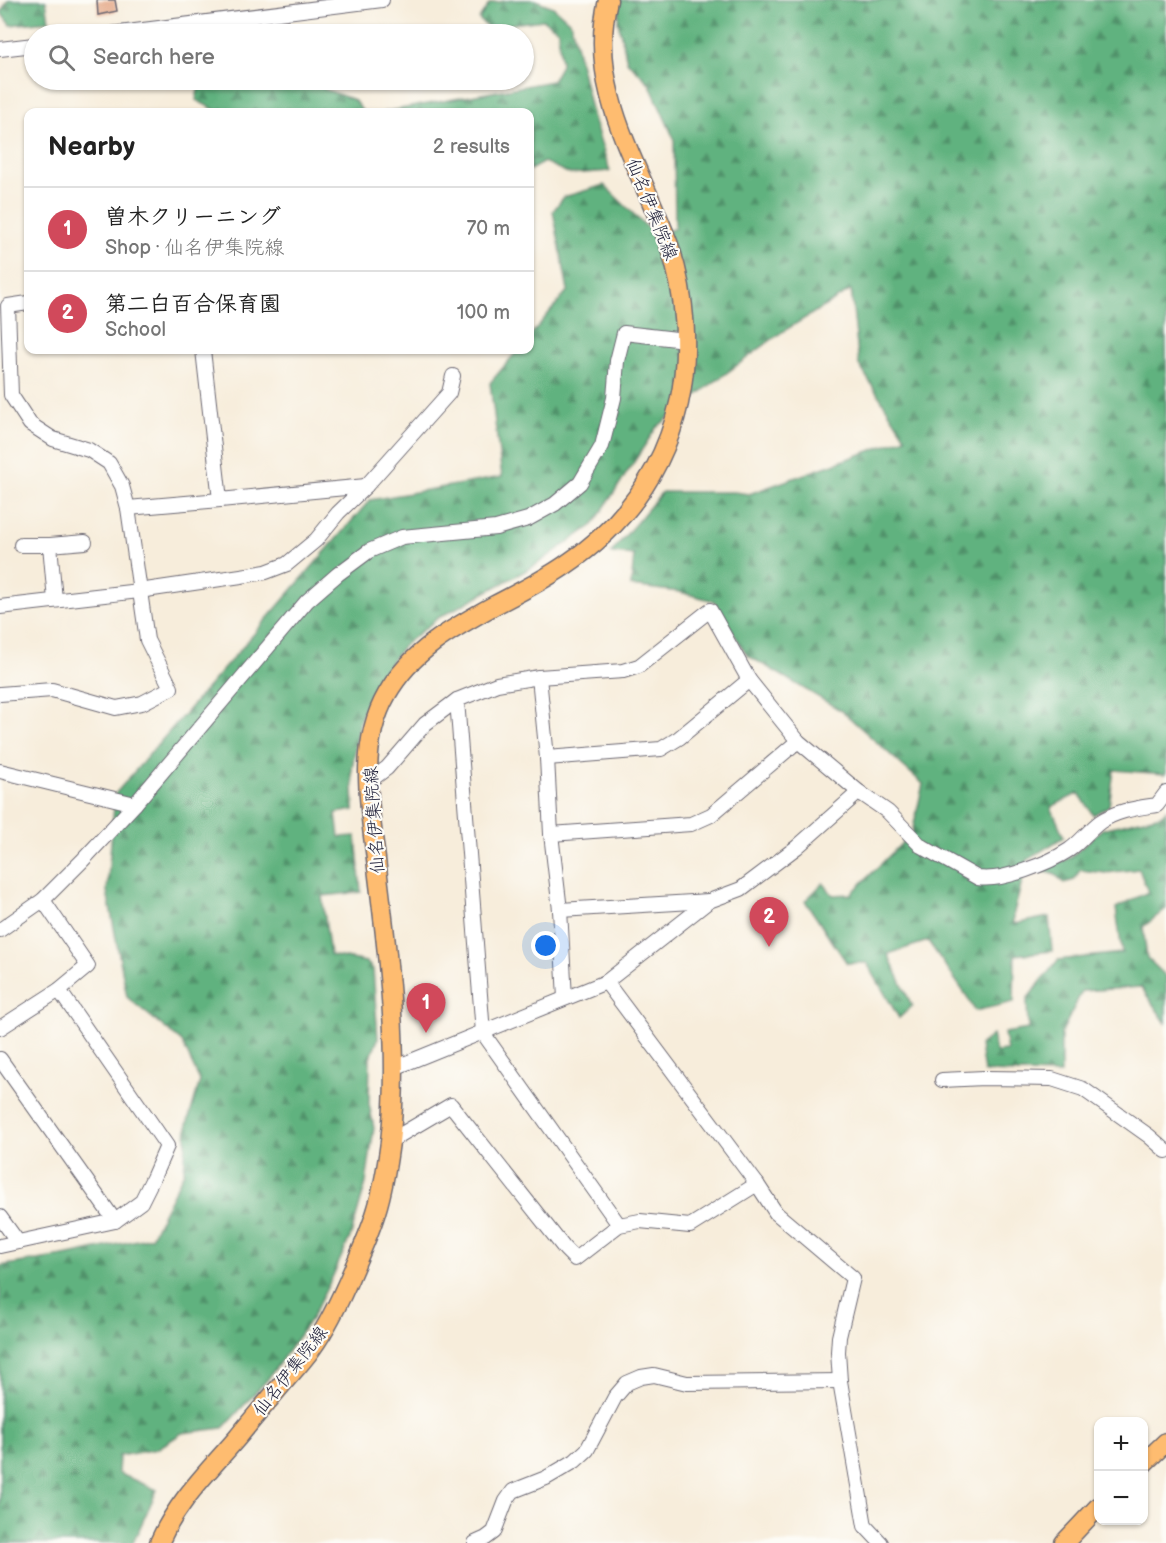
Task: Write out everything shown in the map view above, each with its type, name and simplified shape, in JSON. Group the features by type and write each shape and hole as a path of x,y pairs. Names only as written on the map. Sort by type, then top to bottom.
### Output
{"main road":[{"name":"仙名伊集院線","path":"159,1543 173,1514 193,1488 312,1348 329,1321 376,1214 390,1141 394,1068 388,965 368,782 369,755 377,714 399,675 430,643 543,579 589,547 634,502 655,470 669,441 684,368 685,340 682,308 677,275 669,246 623,139 608,89 604,64 603,26 608,0"},
{"path":"1148,1458 1166,1442"},
{"path":"1064,1543 1094,1511"}],"street":[{"path":"190,24 381,0"},
{"path":"0,49 24,46"},
{"path":"0,694 52,690 116,708 142,703 171,688 147,640 128,508 122,486 109,462 89,450 53,439 30,424 11,395 8,306 24,304"},
{"path":"0,930 43,900 82,861 135,804 307,601 338,574 369,550 402,537 496,528 528,519 555,504 580,483 602,446 614,398 617,361 624,333 685,340"},
{"path":"203,354 220,500"},
{"path":"0,607 139,591 266,572 287,564 316,540 338,513 366,486 448,393 453,376"},
{"path":"128,508 366,486"},
{"path":"21,545 85,542"},
{"path":"50,545 56,600"},
{"path":"368,782 387,768 424,724 457,700 497,684 539,677 623,671 639,666 710,610 749,681 798,741 859,792 888,812 921,846 978,878 988,880 1037,867 1070,849 1100,822 1121,811 1157,805 1166,793"},
{"path":"539,677 547,758 551,834 560,910 565,998"},
{"path":"547,758 661,749 679,738 749,681"},
{"path":"457,700 483,1033 619,1225"},
{"path":"551,834 691,824 711,815 798,741"},
{"path":"0,771 135,804"},
{"path":"560,910 709,901 741,889 797,847 859,792"},
{"path":"0,1028 58,990 88,966 43,900"},
{"path":"394,1068 606,982 709,901"},
{"path":"606,982 757,1184 776,1213 853,1278 838,1337 840,1381 865,1526 881,1543"},
{"path":"0,1246 115,1221 141,1203 167,1146 58,990"},
{"path":"0,1059 115,1221"},
{"path":"942,1080 1052,1079 1083,1089 1149,1136 1166,1151"},
{"path":"390,1141 451,1105 575,1259 619,1225 640,1221 690,1226 757,1184"},
{"path":"0,1217 18,1242"},
{"path":"475,1543 494,1532 506,1501 513,1491 546,1478 575,1461 586,1450 615,1396 627,1383 654,1375 687,1383 840,1381"}],"green space":[{"path":"8,0 46,0 49,21 10,25 1,13"},
{"path":"535,0 553,7 571,23 593,118 610,171 570,174 544,162 534,168 534,108 406,108 503,90 534,90 534,84 552,81 561,65 558,30 543,20 511,24 484,24 479,19 490,3"},
{"path":"620,0 1166,0 1166,772 1165,774 1114,770 1109,806 1093,815 1079,793 1051,807 1064,837 1028,859 1014,912 1014,924 1049,917 1052,951 1015,955 1014,1002 975,1011 928,941 888,954 912,1006 899,1018 867,963 847,963 805,901 823,883 833,895 851,894 912,833 923,784 842,711 747,655 714,601 680,592 631,586 634,555 611,553 662,492 749,494 906,438 859,365 851,290 782,332 656,428 593,525 534,566 438,618 403,646 378,679 360,720 352,769 354,810 336,813 339,837 356,836 361,892 322,896 330,955 366,962 373,969 378,1039 370,1058 369,1104 374,1128 366,1183 351,1235 311,1319 267,1380 223,1428 182,1433 157,1449 119,1456 118,1473 157,1490 133,1543 0,1543 0,1266 69,1255 151,1237 184,1172 187,1125 200,1081 182,1042 127,997 107,891 115,794 370,500 502,477 490,383 515,354 534,354 534,331 568,290 553,211 564,197 604,185 656,236 675,228 674,139 649,83 627,61 618,22"},
{"path":"198,90 327,90 354,100 360,108 211,108 196,100"},
{"path":"1166,810 1166,909 1143,927 1147,958 1166,976 1166,1023 1141,987 1082,991 1061,1034 1061,1074 984,1072 980,1045 992,1035 996,1052 1007,1051 1004,1033 1028,1029 1027,999 1058,960 1122,953 1116,908 1148,892 1139,869 1106,873 1080,870 1074,880 1064,883 1056,875 1043,871 1071,857 1102,829 1161,815"}],"building":[{"path":"97,0 115,0 117,11 98,15"}],"place":[{"name":"第二白百合保育園","path":"769,947"},
{"name":"曽木クリーニング","path":"426,1033"}]}
